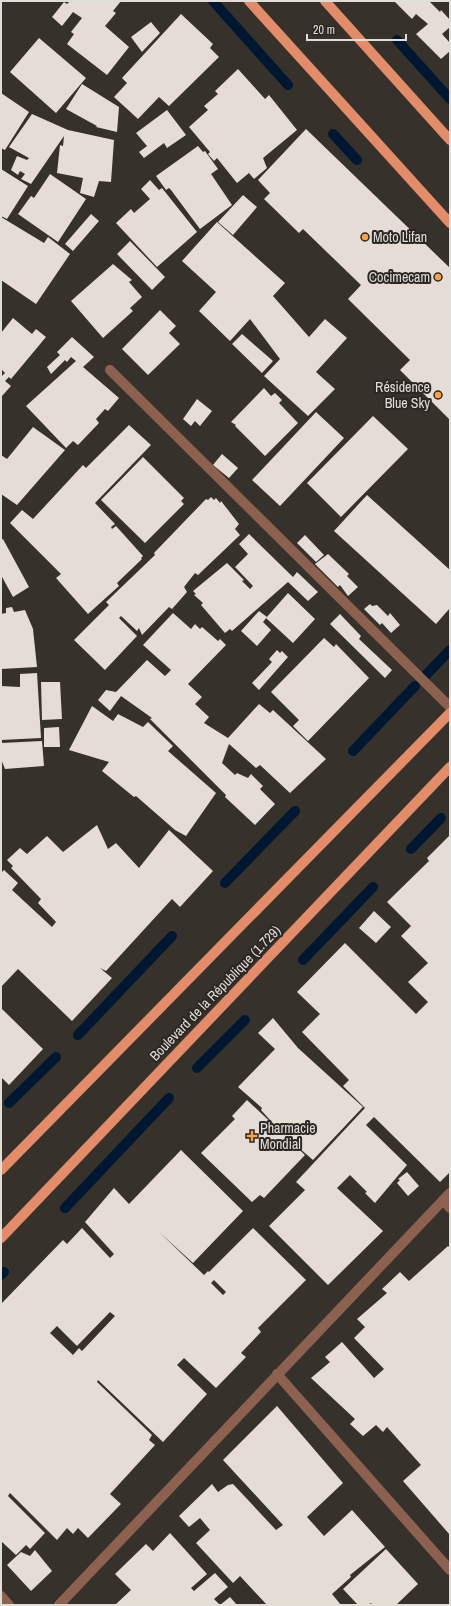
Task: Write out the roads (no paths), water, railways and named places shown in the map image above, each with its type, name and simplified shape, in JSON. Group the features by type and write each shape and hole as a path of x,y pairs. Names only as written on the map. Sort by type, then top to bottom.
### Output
{"main road":[{"path":"249,1 450,223"},
{"path":"325,1 450,140"},
{"name":"Boulevard de la République (1.729)","path":"1,1170 450,713"},
{"name":"Boulevard de la République (1.729)","path":"1,1238 450,767"}],"street":[{"path":"110,370 450,707"},
{"path":"59,1605 446,1196 450,1208"},
{"path":"277,1374 450,1570"},
{"path":"1,1596 9,1605"}],"waterway":[{"path":"213,1 288,85"},
{"path":"397,40 450,99"},
{"path":"333,134 357,160"},
{"path":"426,675 450,650"},
{"path":"353,751 415,686"},
{"path":"225,883 295,811"},
{"path":"411,849 441,818"},
{"path":"303,960 373,887"},
{"path":"78,1035 172,936"},
{"path":"197,1068 245,1020"},
{"path":"9,1103 56,1057"},
{"path":"65,1208 169,1098"},
{"path":"1,1275 4,1272"}],"place":[{"name":"Moto Lifan","path":"365,237"},
{"name":"Cocimecam","path":"438,277"},
{"name":"Résidence Blue Sky","path":"438,395"},
{"name":"Pharmacie Mondial","path":"252,1136"}]}
